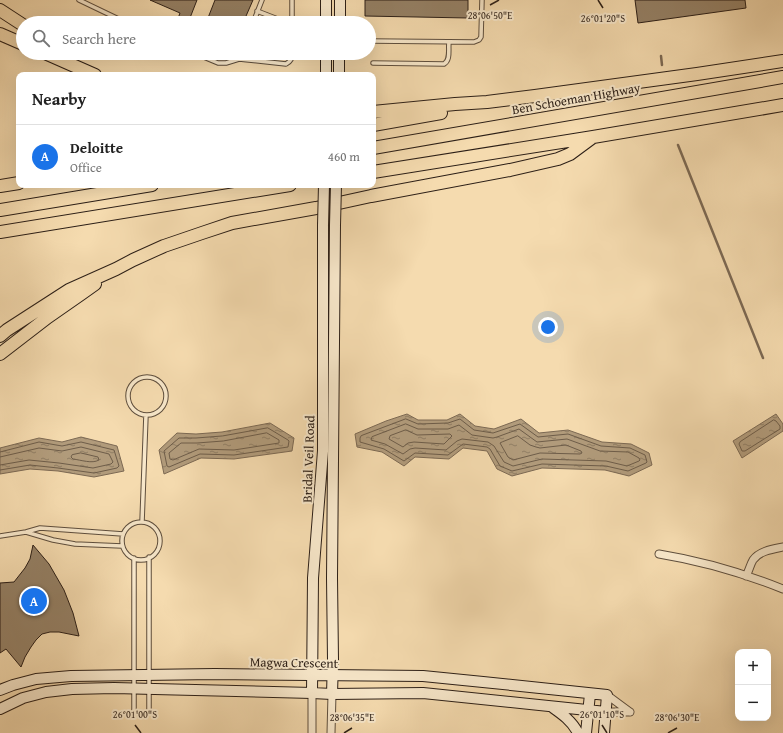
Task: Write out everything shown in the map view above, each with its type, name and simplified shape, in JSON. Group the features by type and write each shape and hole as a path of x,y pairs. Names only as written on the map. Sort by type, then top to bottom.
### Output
{"highway":[{"path":"0,10 16,20"},
{"path":"0,34 16,41"},
{"path":"61,60 88,72"},
{"path":"72,60 94,72"},
{"path":"376,112 487,102 783,61"},
{"name":"Ben Schoeman Highway","path":"376,147 783,77"},
{"path":"376,124 535,96"},
{"path":"376,172 783,105"},
{"path":"0,336 69,290 164,246 232,223 510,170 558,159 570,154 593,137"},
{"path":"0,186 16,183"},
{"path":"0,210 134,188"},
{"path":"0,232 271,188"},
{"path":"0,354 48,317 116,269"}],"street":[{"path":"326,0 326,16"},
{"path":"340,0 340,16"},
{"path":"326,60 326,72"},
{"path":"339,60 339,72"},
{"name":"Bridal Veil Road","path":"312,733 311,675 313,578 323,451 324,188"},
{"name":"Bridal Veil Road","path":"331,733 336,188"},
{"path":"746,576 753,560 758,555 783,547"},
{"path":"659,554 714,566 757,579 783,589"},
{"name":"Magwa Crescent","path":"0,690 36,679 71,676 215,674 423,676 607,696"},
{"path":"0,709 23,698 46,692 72,689 114,688 332,694 423,693 606,712 630,712 607,696"},
{"path":"586,733 590,694"},
{"path":"604,733 607,696"},
{"path":"551,706 572,723 578,733"}],"lane":[{"path":"79,0 112,16"},
{"path":"255,16 262,0"},
{"path":"292,0 292,16"},
{"path":"376,41 474,42 479,40 481,37 482,0"},
{"path":"257,11 270,16"},
{"path":"373,63 446,64 448,60 449,42"},
{"path":"211,60 218,63 226,63 234,60"},
{"path":"255,60 286,64 291,60"},
{"path":"148,377 160,382 166,394 163,406 153,414 146,415 135,411 131,406 128,395 129,389 136,380 148,377"},
{"path":"142,522 146,415"},
{"path":"136,522 148,523 158,532 159,545 152,556 140,560 134,558 125,551 122,546 123,534 130,524 136,522"},
{"path":"0,536 47,528 123,534"},
{"path":"26,532 53,540 75,544 122,546"},
{"path":"149,557 149,712"},
{"path":"134,558 134,712"}],"water":[{"path":"407,414 418,420 447,420 460,414 475,426 494,429 521,419 539,433 568,430 602,442 631,444 649,453 652,465 629,476 605,470 542,468 512,476 497,469 487,451 463,448 449,459 415,457 404,466 382,452 357,447 355,434"},
{"path":"776,414 783,424 783,431 742,458 733,441"},
{"path":"270,423 294,438 292,451 234,459 201,458 164,474 159,450 177,433 196,434 222,432"},
{"path":"81,437 117,446 124,471 94,477 58,471 30,469 0,474 0,448 39,438 62,442"}],"building":[{"path":"150,0 197,0 191,16 179,16 180,13"},
{"path":"215,0 253,0 246,16 209,16"},
{"path":"365,0 468,0 468,18 365,16"},
{"path":"635,0 745,0 746,8 638,23"},
{"path":"33,545 49,564 64,590 73,613 79,636 59,632 42,634 31,647 21,667 6,649 0,653 0,583 14,582 30,559"}],"waterway":[{"path":"661,56 662,65"},
{"path":"678,145 763,358"}],"place":[{"name":"Deloitte","path":"34,601"}]}
